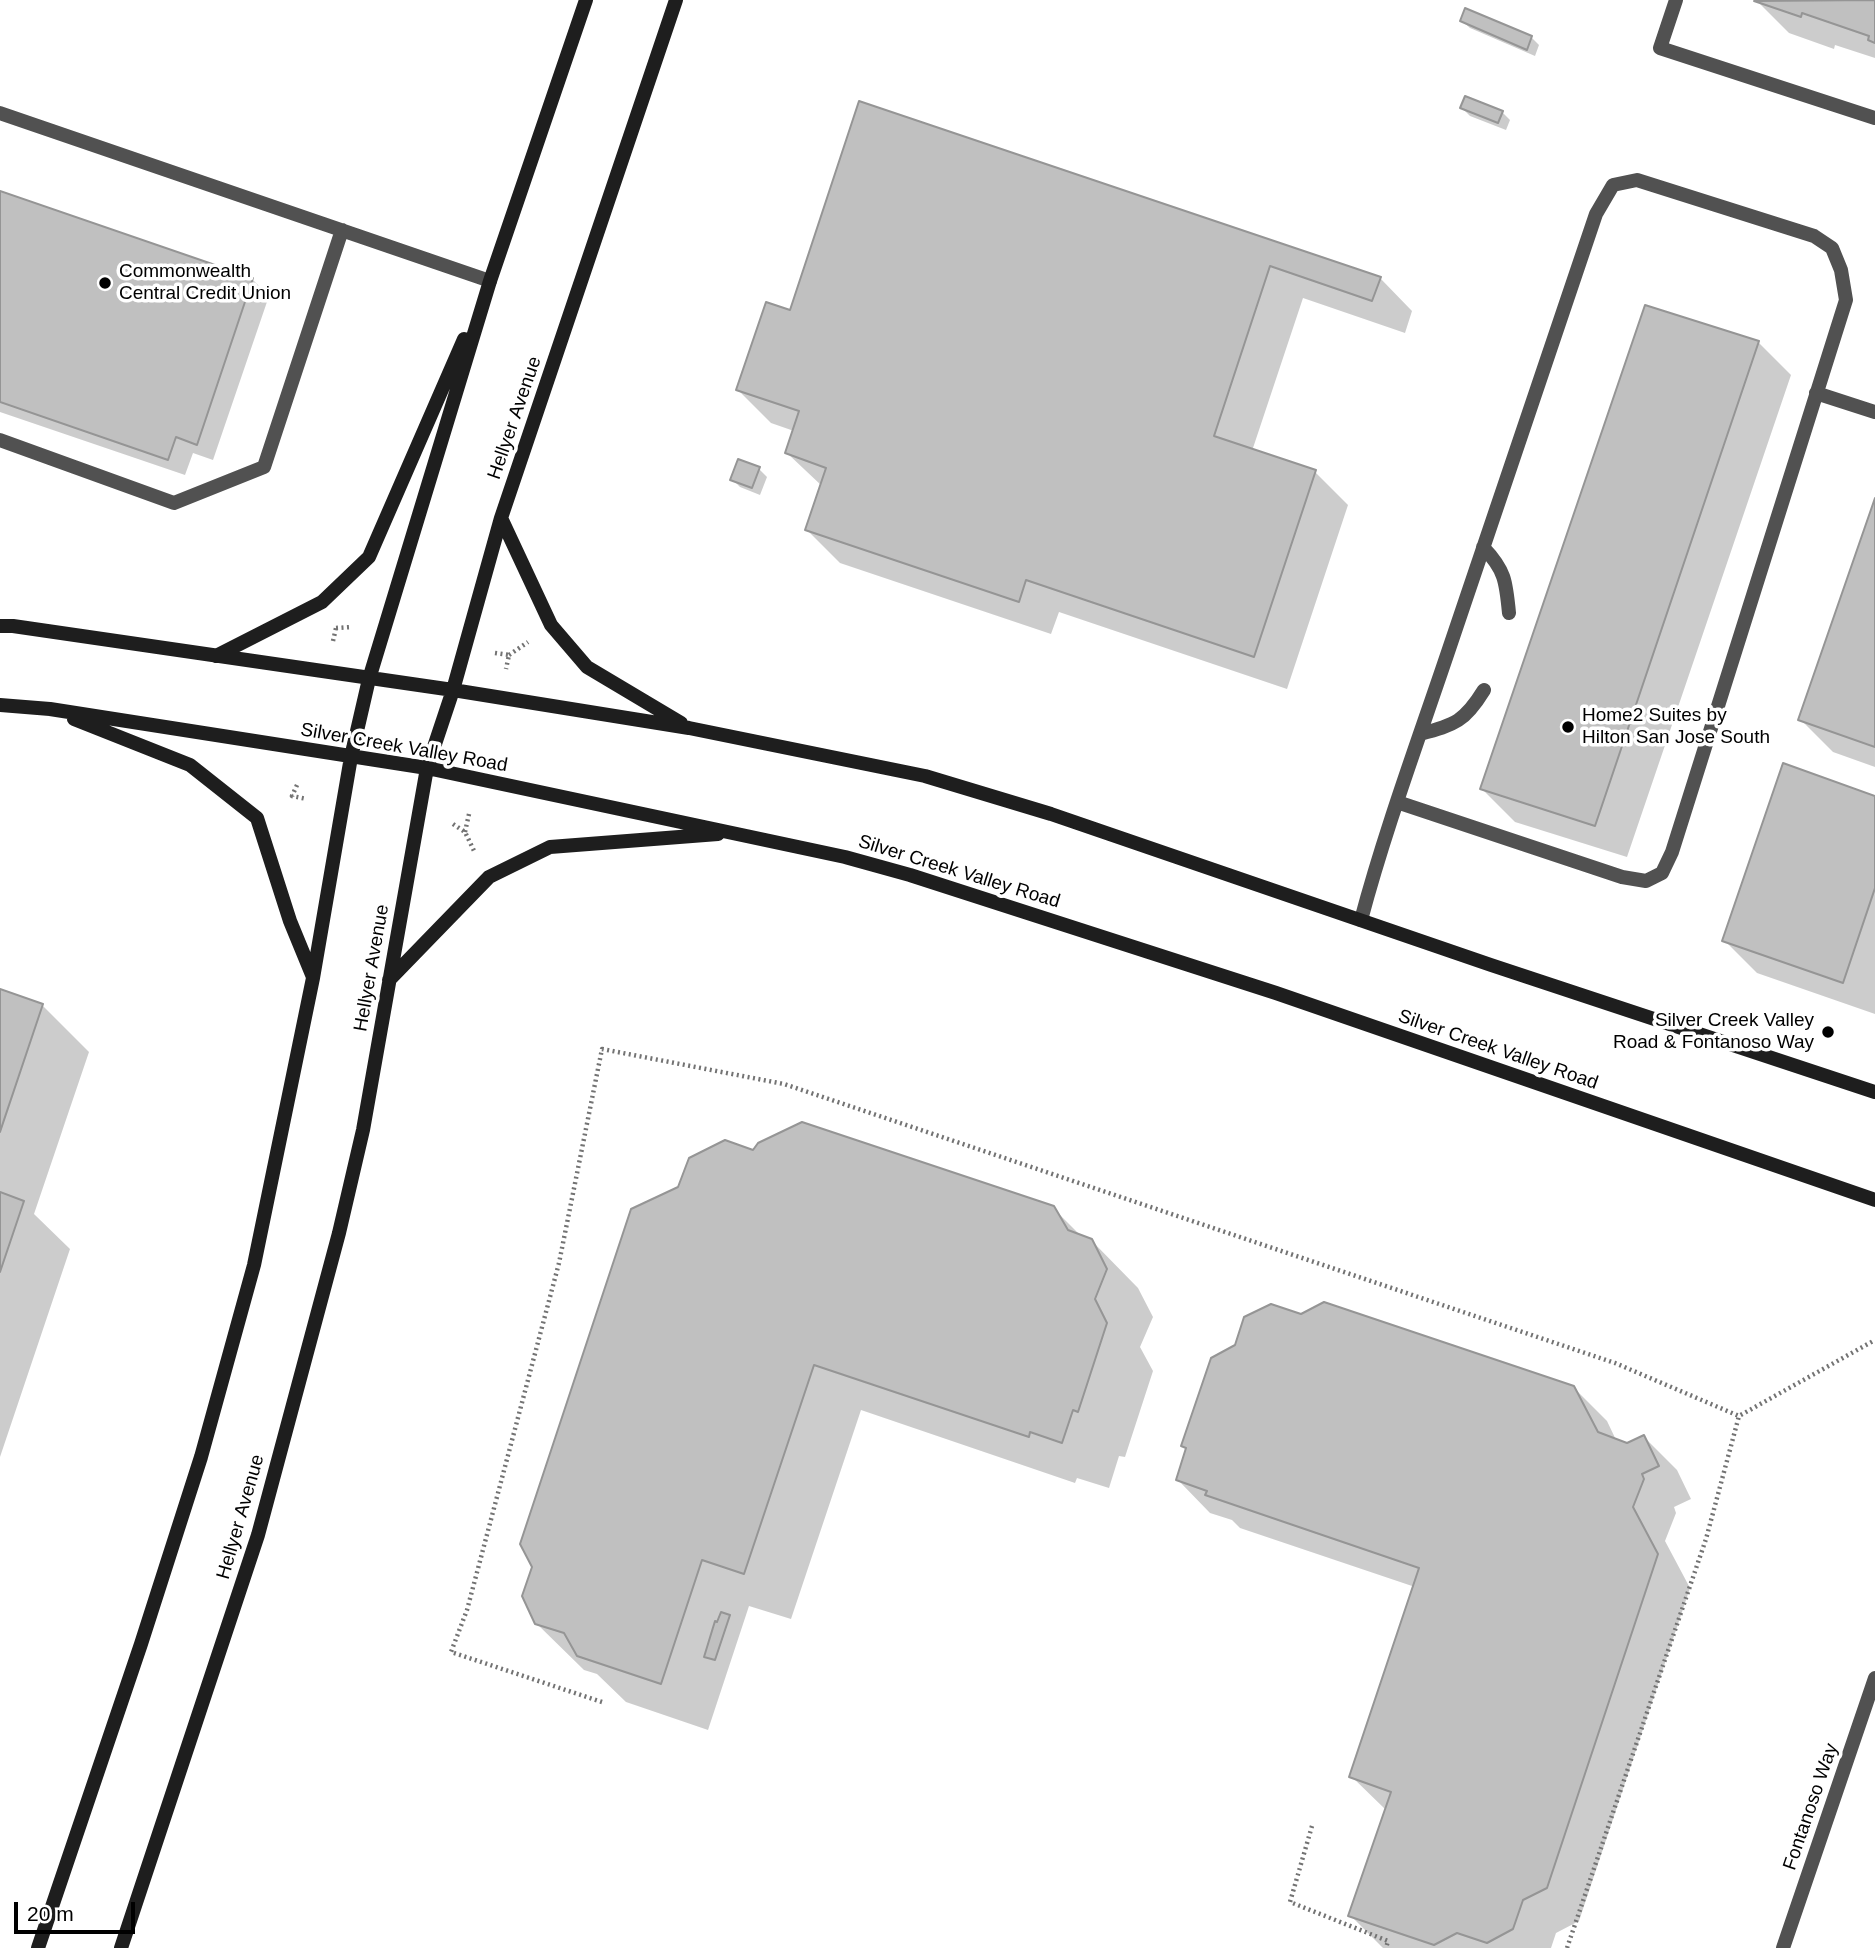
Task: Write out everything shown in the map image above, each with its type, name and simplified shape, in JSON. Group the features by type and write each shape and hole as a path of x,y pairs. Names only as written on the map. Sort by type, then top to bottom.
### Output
{"main road":[{"path":"38,1948 137,1657 201,1457 254,1265 313,978 351,757 369,679 490,281 586,0"},
{"name":"Hellyer Avenue","path":"121,1948 258,1535 345,1207 363,1130 427,768 453,690 501,519 676,0"},
{"path":"216,656 322,602 369,557 490,281"},
{"path":"501,519 551,625 587,667 688,728"},
{"path":"0,626 453,690 688,728 925,776 1051,814 1875,1092"},
{"name":"Silver Creek Valley Road","path":"0,705 50,709 427,768 845,857 1002,904 1276,993 1875,1200"},
{"path":"50,709 190,765 257,818 290,921 313,978"},
{"path":"389,980 489,877 550,847 734,832"}],"street":[{"path":"1676,0 1660,48 1875,118"},
{"path":"0,113 490,281"},
{"path":"1361,920 1373,873 1595,214 1614,185 1637,180 1814,236 1832,248 1841,270 1846,300 1672,852 1662,873 1646,881 1622,877 1397,802"},
{"path":"0,440 174,503 264,467 342,230"},
{"path":"1816,393 1875,412"},
{"path":"1483,547 1498,562 1506,587 1508,613"},
{"path":"1420,734 1449,726 1460,719 1471,711 1484,690"},
{"name":"Fontanoso Way","path":"1783,1948 1875,1678"}],"path":[{"path":"336,628 351,627"},
{"path":"506,669 509,655 529,641"},
{"path":"495,653 509,655"},
{"path":"297,785 292,796 307,799"},
{"path":"465,832 469,814"},
{"path":"453,824 465,832 478,858"},
{"path":"602,1702 451,1653 467,1611 559,1263 602,1049 783,1084 1615,1363 1740,1416"},
{"path":"1567,1948 1706,1539 1740,1416 1875,1340"},
{"path":"1312,1826 1290,1902 1388,1941 1386,1948"}],"building":[{"path":"1875,0 1875,43 1868,40 1869,36 1802,13 1801,17 1754,1"},
{"path":"1465,8 1532,36 1527,50 1460,21"},
{"path":"1465,96 1503,111 1498,123 1460,108"},
{"path":"859,101 1381,277 1372,301 1270,266 1214,436 1316,470 1254,657 1026,580 1019,602 805,530 826,468 785,453 799,411 736,390 766,302 790,310"},
{"path":"0,191 253,278 197,445 176,437 168,460 0,402"},
{"path":"1645,305 1759,341 1595,826 1480,789"},
{"path":"738,459 760,467 752,488 730,480"},
{"path":"1875,498 1875,747 1798,720"},
{"path":"1783,763 1875,796 1875,888 1843,983 1722,941"},
{"path":"0,989 43,1004 0,1132"},
{"path":"802,1122 1054,1206 1068,1230 1092,1239 1107,1269 1095,1299 1107,1323 1078,1412 1073,1410 1062,1443 1030,1432 1029,1437 814,1365 744,1574 702,1560 661,1684 577,1656 564,1633 535,1624 522,1596 532,1567 520,1544 631,1209 678,1187 689,1158 725,1140 753,1150 758,1143"},
{"path":"0,1192 24,1201 0,1272"},
{"path":"1324,1302 1574,1386 1598,1432 1627,1443 1644,1435 1659,1466 1642,1474 1644,1479 1633,1507 1658,1554 1547,1888 1523,1900 1513,1929 1487,1943 1457,1933 1434,1945 1348,1916 1391,1792 1349,1777 1419,1568 1205,1495 1207,1491 1176,1480 1186,1448 1181,1446 1211,1358 1235,1345 1244,1317 1271,1304 1301,1314"},
{"path":"721,1612 730,1615 715,1660 704,1657 715,1621 717,1622"}],"place":[{"name":"Commonwealth Central Credit Union","path":"105,283"},
{"name":"Home2 Suites by Hilton San Jose South","path":"1568,727"},
{"name":"Silver Creek Valley Road & Fontanoso Way","path":"1828,1032"}]}
